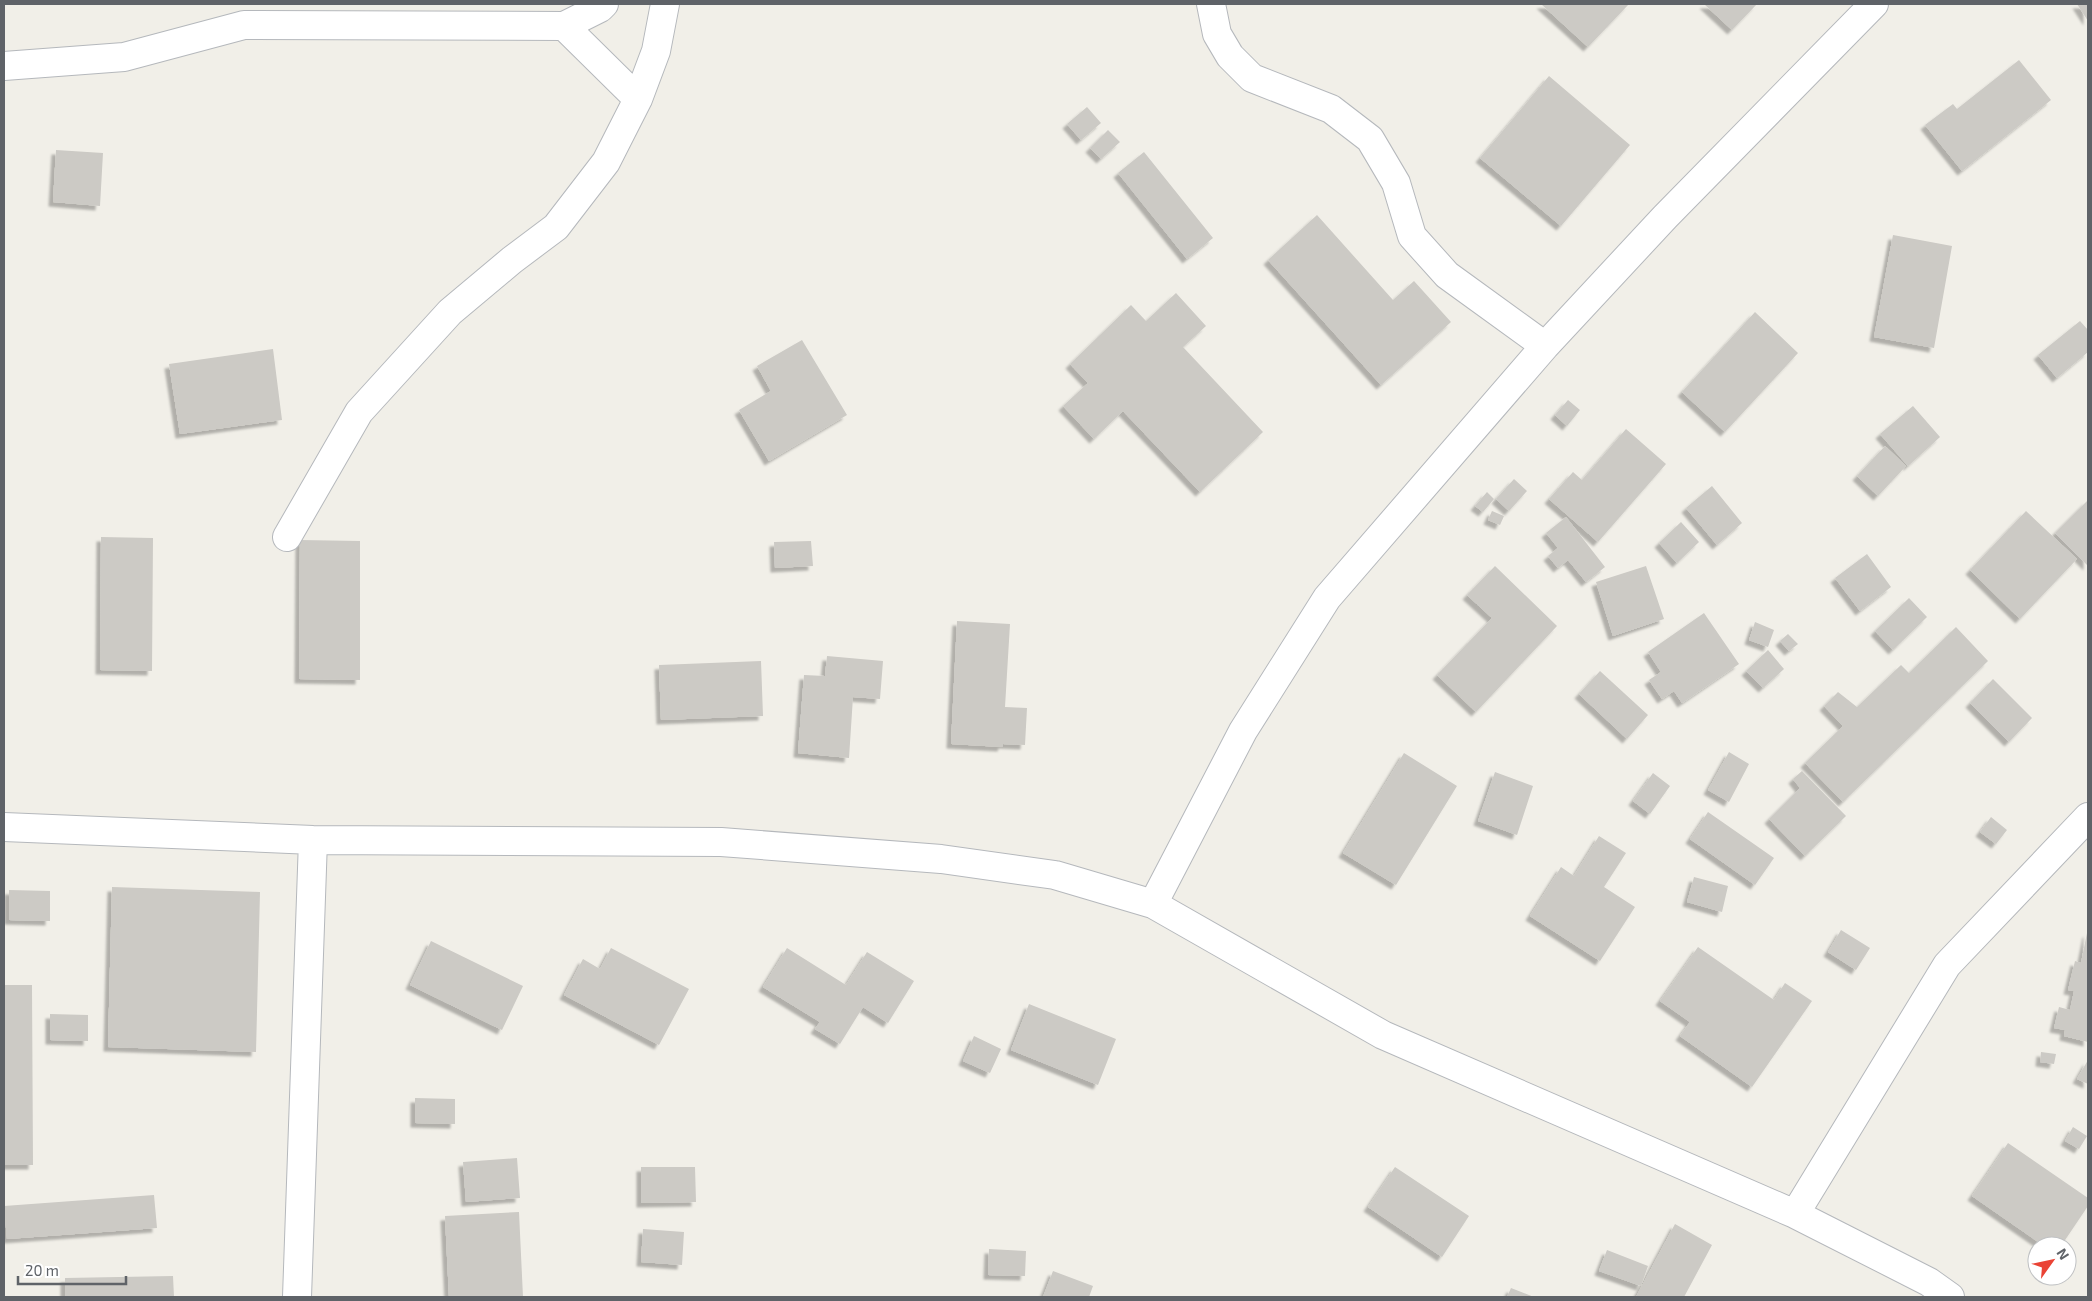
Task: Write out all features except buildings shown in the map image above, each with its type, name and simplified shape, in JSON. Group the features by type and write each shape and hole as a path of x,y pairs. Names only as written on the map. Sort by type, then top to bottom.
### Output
{"street":[{"path":"4,66 124,57 244,26 564,26 600,8 604,4"},
{"path":"287,537 359,412 450,312 512,260 556,227 606,162 638,99 656,51 665,4"},
{"path":"1211,4 1217,34 1230,56 1252,78 1331,109 1370,139 1396,183 1412,236 1447,275 1545,346"},
{"path":"1153,904 1243,731 1327,598 1545,346 1665,217 1874,4"},
{"path":"564,26 638,99"},
{"path":"1795,1214 1947,965 2088,817"},
{"path":"4,828 313,840 721,842 922,857 1055,875 1153,904 1383,1035 1795,1214 1929,1282 1950,1297"},
{"path":"297,1297 313,840"}]}
